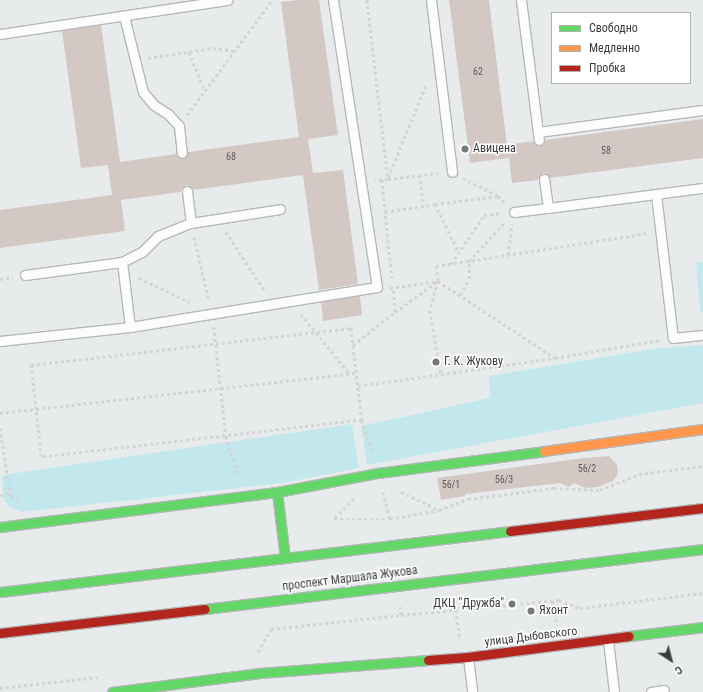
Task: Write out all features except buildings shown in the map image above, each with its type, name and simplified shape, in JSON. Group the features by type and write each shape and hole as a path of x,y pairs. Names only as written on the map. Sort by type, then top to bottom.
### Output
{"main road":[{"path":"1,525 278,492 378,473 703,429"},
{"path":"278,492 285,558"},
{"path":"0,592 703,508"},
{"name":"проспект Маршала Жукова","path":"0,633 703,549"},
{"name":"улица Дыбовского","path":"112,692 260,673 468,657 703,627"}],"lane":[{"path":"0,34 228,0"},
{"path":"0,341 130,327 376,286 333,0"},
{"path":"431,0 452,172"},
{"path":"521,0 538,136 703,110"},
{"path":"124,16 143,92 154,105 168,114 179,126 182,153"},
{"path":"544,179 548,208"},
{"path":"514,212 703,188"},
{"path":"187,191 191,222"},
{"path":"656,194 673,338 703,335"},
{"path":"25,276 122,266 142,252 158,236 191,222 280,209"},
{"path":"122,266 130,327"},
{"path":"608,640 614,692"},
{"path":"468,657 472,692"},
{"path":"651,692 664,690"}],"path":[{"path":"179,126 272,0"},
{"path":"367,0 388,179"},
{"path":"135,60 213,48 235,51"},
{"path":"188,52 205,91"},
{"path":"388,179 438,57"},
{"path":"361,183 452,172 498,196 514,212"},
{"path":"420,175 424,206"},
{"path":"385,212 498,196"},
{"path":"435,204 459,253"},
{"path":"451,264 484,215 514,212"},
{"path":"508,255 514,212"},
{"path":"460,295 469,280 469,261 514,212"},
{"path":"218,219 272,304"},
{"path":"191,222 213,313 226,436 239,478"},
{"path":"441,374 430,311 438,281 436,266 660,232"},
{"path":"122,266 213,313"},
{"path":"395,312 438,281"},
{"path":"376,286 393,288 438,281 555,358"},
{"path":"290,301 350,374"},
{"path":"362,420 41,457 31,365 351,328 362,420 374,459"},
{"path":"358,386 555,358 673,338"},
{"path":"0,413 356,373"},
{"path":"356,498 334,520 390,519 439,510 468,499 546,489 600,490 639,474 703,466"},
{"path":"382,488 387,488"},
{"path":"398,490 439,510"},
{"path":"0,496 10,492"},
{"path":"250,653 258,652 271,629 559,600 580,608 703,593"},
{"path":"400,607 401,615"},
{"path":"456,610 461,643"}],"shaded area":[{"path":"703,262 703,312 700,312 696,263"},
{"path":"703,345 703,403 367,465 361,426 490,398 489,376 652,349"},
{"path":"352,424 359,468 283,483 22,512 9,506 3,498 2,475"}],"traffic: fast":[{"path":"0,527 277,492 378,473 544,451"},
{"path":"277,492 285,558"},
{"path":"0,592 510,531"},
{"path":"205,609 703,549"},
{"path":"629,636 703,627"},
{"path":"112,692 260,673 428,660"}],"traffic: slow":[{"path":"544,451 703,429"}],"traffic: jam":[{"path":"510,531 703,508"},
{"path":"0,633 205,609"},
{"path":"428,660 468,657 629,636"}],"place":[{"name":"Авицена","path":"465,149"},
{"name":"Г. К. Жукову","path":"436,362"},
{"name":"ДКЦ \"Дружба\"","path":"512,604"},
{"name":"Яхонт","path":"531,611"}]}
